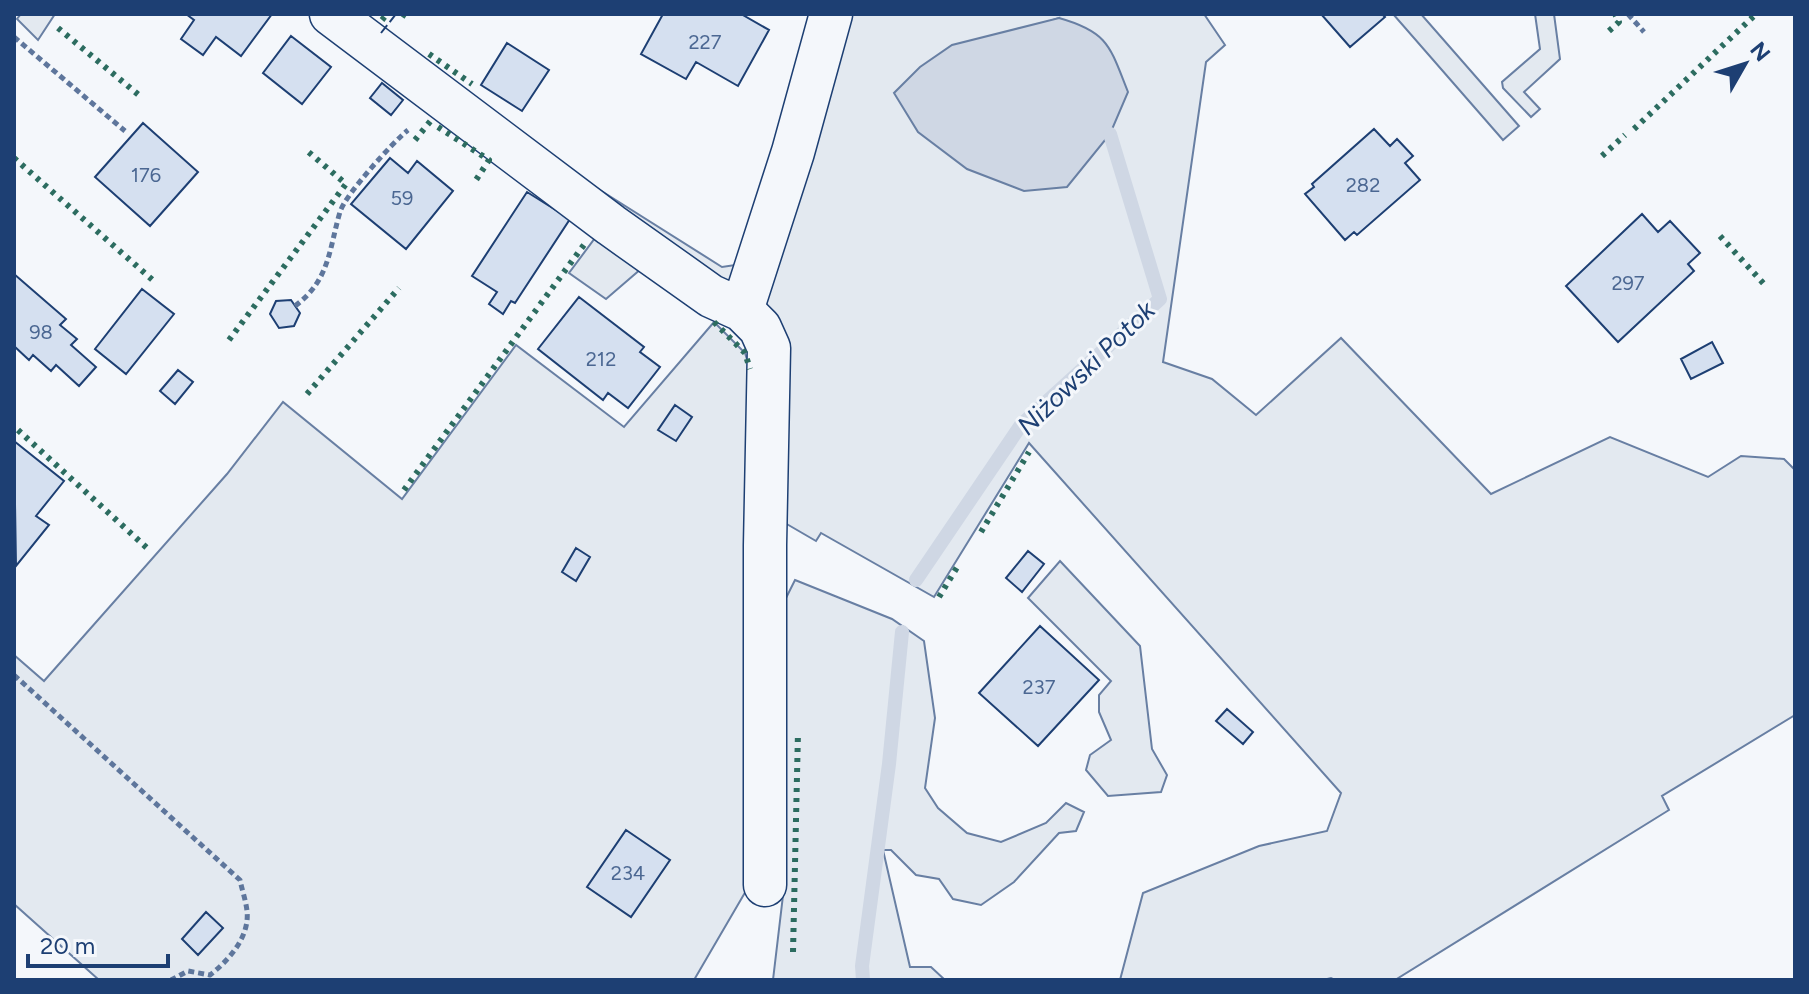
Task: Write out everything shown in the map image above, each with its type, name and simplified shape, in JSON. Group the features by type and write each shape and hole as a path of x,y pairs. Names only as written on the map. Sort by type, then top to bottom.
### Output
{"street":[{"path":"331,14 611,225 711,296 742,310 760,328 769,348 765,545 765,885"},
{"path":"742,310 793,152 831,14"}],"path":[{"path":"1628,14 1644,32"},
{"path":"14,37 125,131"},
{"path":"295,306 317,284 333,249 341,208 395,140 413,127"},
{"path":"14,675 240,880 248,914 239,944 223,965 210,975 188,971 171,980"}],"shaded area":[{"path":"21,14 55,14 38,40 17,19"},
{"path":"851,14 1204,14 1225,45 1206,62 1163,362 1212,379 1256,415 1341,338 1491,494 1610,437 1708,477 1741,456 1784,459 1795,470 1795,715 1662,796 1669,810 1395,980 1120,980 1143,893 1259,846 1327,831 1341,793 1029,443 934,597 821,533 816,541 785,523 767,298","holes":["1059,18 1024,191 1029,28"]},
{"path":"1393,14 1421,14 1519,126 1503,140"},
{"path":"1535,14 1554,14 1560,59 1524,92 1540,109 1531,117 1503,88 1502,82 1540,49"},
{"path":"1059,18 1088,29 1106,43 1128,92 1110,134 1067,187 1024,191 967,169 918,132 894,93 920,67 952,45"},
{"path":"565,168 722,267 742,264 738,276 726,282"},
{"path":"598,234 642,268 606,299 569,273"},
{"path":"714,322 745,353 756,388 750,884 694,980 99,980 14,904 14,655 44,681 227,474 283,402 402,499 516,345 624,427"},
{"path":"1060,561 1140,646 1152,749 1167,775 1161,792 1108,796 1086,770 1090,755 1111,740 1099,712 1099,695 1111,681 1028,598"},
{"path":"795,580 892,619 924,641 935,718 925,788 938,808 967,833 1001,842 1046,823 1066,803 1084,812 1076,831 1059,833 1014,882 981,905 953,899 939,879 916,875 891,850 883,850 910,967 931,967 945,980 773,980 784,887 786,598"}],"building":[{"path":"186,14 272,14 241,56 216,37 203,55 181,39 194,20"},
{"path":"663,14 741,14 769,30 738,86 696,62 686,79 641,54"},
{"path":"1321,14 1382,14 1385,17 1350,47"},
{"path":"291,36 331,67 302,104 263,73"},
{"path":"507,43 549,70 522,111 481,85"},
{"path":"382,83 403,100 391,115 370,98"},
{"path":"143,123 198,172 150,226 95,177"},
{"path":"1374,129 1390,146 1397,139 1413,156 1405,163 1420,180 1357,235 1354,232 1345,240 1305,194 1314,187 1312,184"},
{"path":"390,158 408,173 417,161 453,191 406,249 351,204"},
{"path":"527,192 570,219 515,303 511,301 503,314 489,304 497,292 472,276"},
{"path":"1642,214 1658,232 1670,221 1700,253 1688,264 1694,271 1618,342 1566,286"},
{"path":"14,274 66,319 60,325 77,339 71,345 96,367 79,386 56,365 51,371 33,355 29,360 14,346"},
{"path":"142,289 174,314 126,374 95,349"},
{"path":"579,297 644,347 640,352 660,367 628,408 608,393 603,400 538,349"},
{"path":"291,300 300,313 294,326 279,328 270,314 276,301"},
{"path":"1712,342 1723,363 1691,379 1681,359"},
{"path":"178,370 193,382 175,404 160,391"},
{"path":"675,405 692,417 676,441 658,430"},
{"path":"14,441 64,481 36,516 49,525 16,566"},
{"path":"576,548 590,557 576,581 562,572"},
{"path":"1028,551 1044,564 1022,592 1006,578"},
{"path":"1040,626 1099,680 1038,746 979,693"},
{"path":"1227,709 1253,732 1243,744 1216,721"},
{"path":"626,830 670,860 631,917 587,887"},
{"path":"206,912 223,928 198,955 182,939"}],"waterway":[{"name":"Niżowski Potok","path":"916,580 1021,425 1160,299 1110,134"},
{"name":"Niżowski Potok","path":"863,980 862,966 889,764 902,632"}],"hedge":[{"path":"382,20 387,14"},
{"path":"1609,31 1619,22 1615,14"},
{"path":"1634,129 1756,14"},
{"path":"58,28 140,96"},
{"path":"429,54 472,84"},
{"path":"415,140 433,118"},
{"path":"438,127 489,160 476,180"},
{"path":"1602,156 1625,135"},
{"path":"229,340 346,184 305,149"},
{"path":"14,158 156,283"},
{"path":"1720,236 1764,284"},
{"path":"404,490 586,242"},
{"path":"307,394 399,288"},
{"path":"714,322 745,353 750,369"},
{"path":"18,430 147,548"},
{"path":"981,532 1029,452"},
{"path":"939,597 959,564"},
{"path":"793,952 798,732"}],"fence":[{"path":"381,33 396,14"}]}
